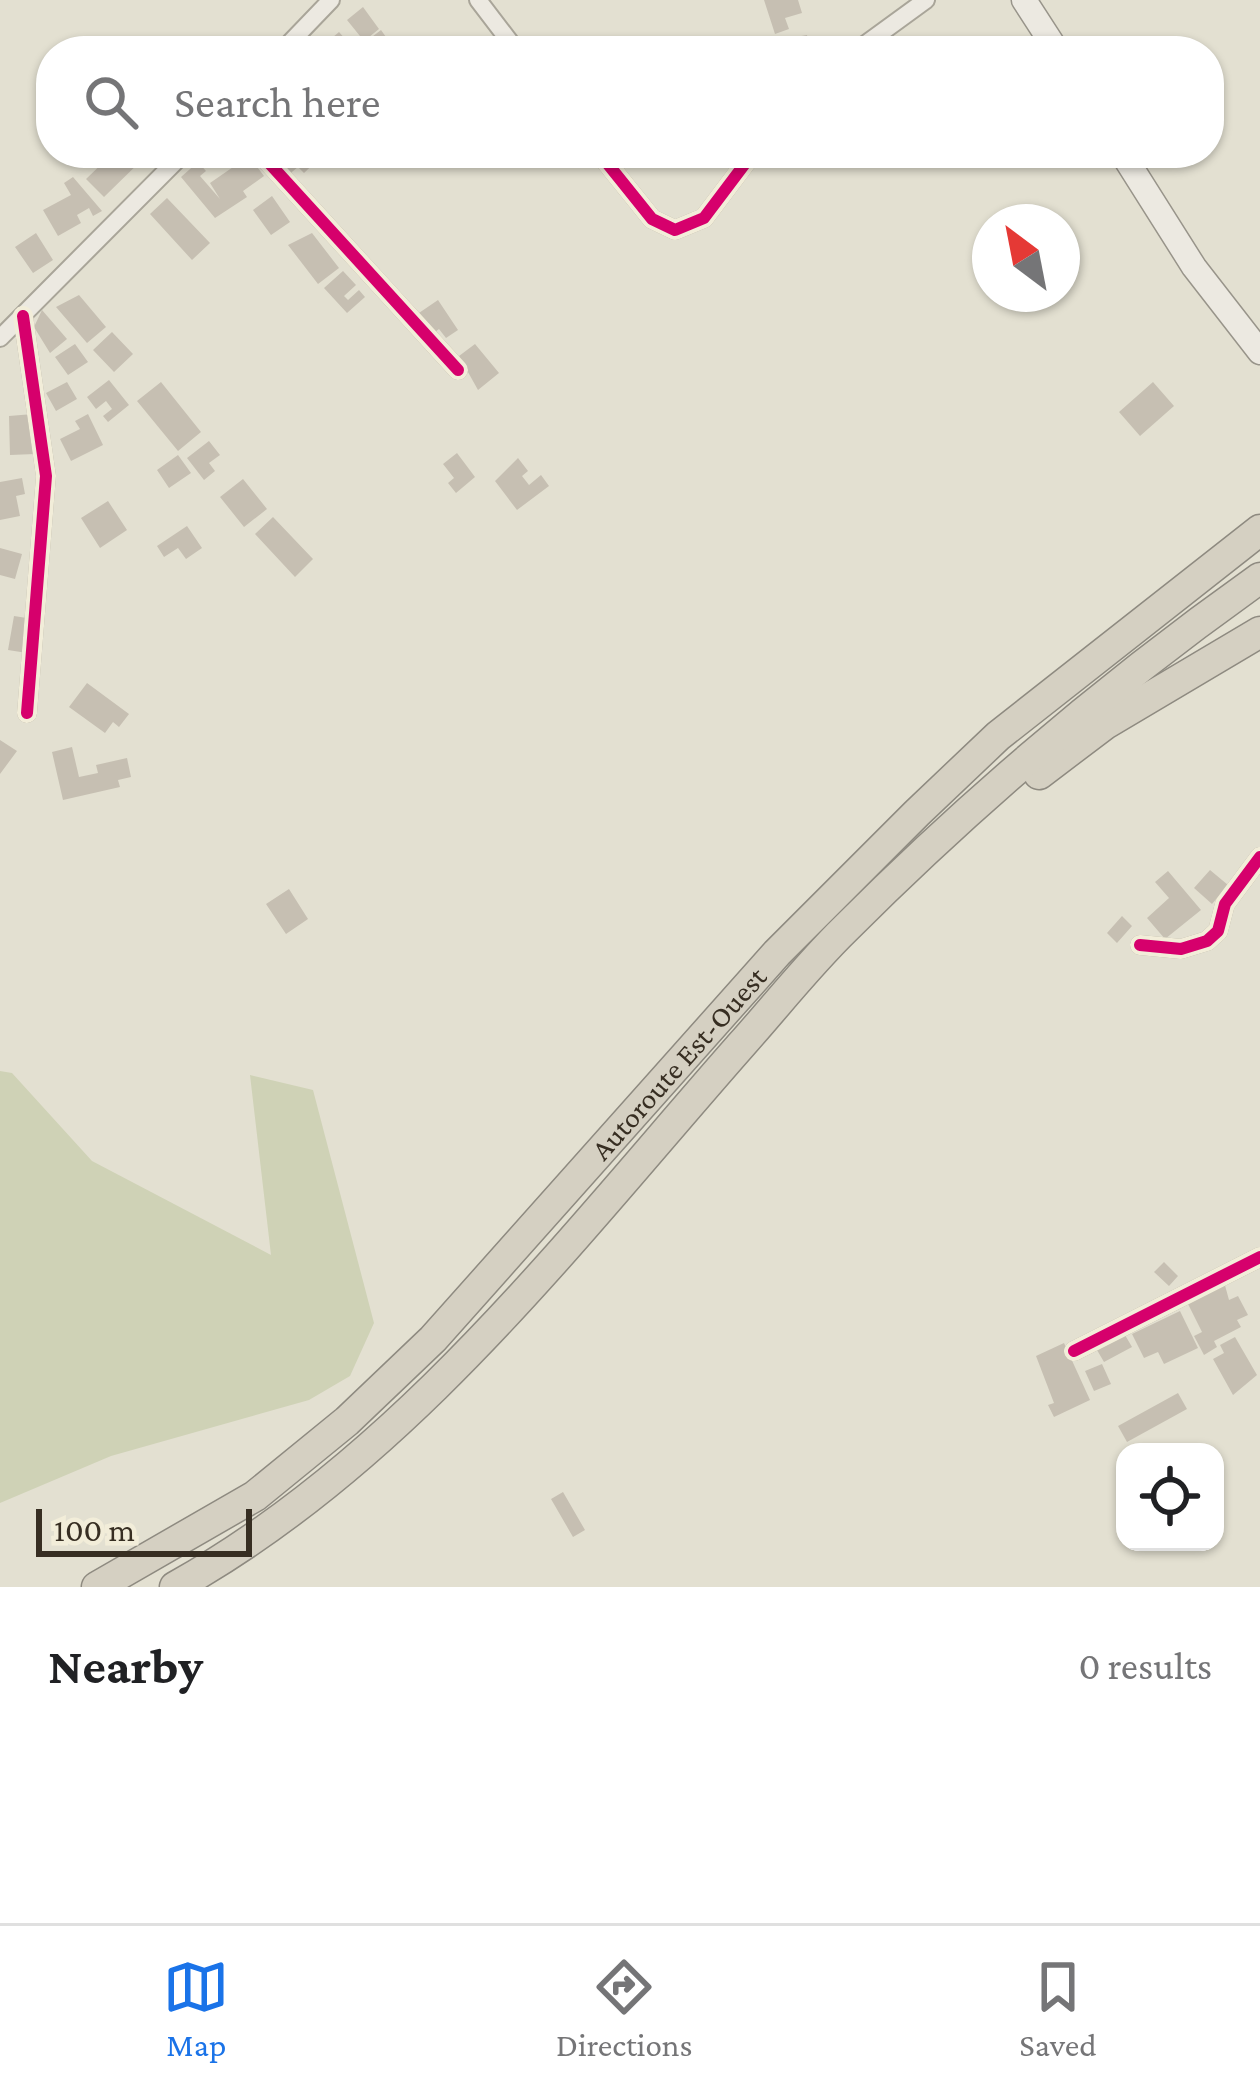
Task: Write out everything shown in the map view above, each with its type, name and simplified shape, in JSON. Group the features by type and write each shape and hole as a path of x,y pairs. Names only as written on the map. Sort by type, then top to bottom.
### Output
{"highway":[{"name":"Autoroute Est-Ouest","path":"97,1587 255,1496 347,1421 433,1339 777,953 917,812 1043,699 1260,530"},
{"name":"Autoroute Est-Ouest","path":"176,1587 243,1547 303,1502 457,1364 843,930 1094,702 1260,578"},
{"path":"896,882 1105,724 1260,632"}],"main road":[{"path":"1024,0 1047,36"},
{"path":"1131,168 1194,267 1260,352"}],"street":[{"path":"297,36 332,0"},
{"path":"478,0 506,36"},
{"path":"877,36 926,0"},
{"path":"0,338 169,168"},
{"path":"274,168 458,370"},
{"path":"611,168 652,219 675,230 704,218 742,168"},
{"path":"23,316 46,476 27,713"},
{"path":"1140,945 1181,949 1207,941 1218,931 1225,904 1260,857"},
{"path":"1074,1351 1260,1257"}],"green space":[{"path":"0,1071 12,1073 92,1161 271,1255 250,1075 313,1090 374,1323 350,1376 309,1400 111,1456 0,1503"}],"building":[{"path":"764,0 798,0 802,13 785,18 789,29 775,34"},
{"path":"363,7 379,29 360,36 347,20"},
{"path":"97,168 134,168 104,197 86,179"},
{"path":"191,168 203,168 206,171 200,176 220,199 210,183 232,168 258,168 264,176 243,191 247,197 215,218 181,177"},
{"path":"73,177 102,211 93,216 89,208 77,215 81,223 58,236 43,210 71,195 64,183"},
{"path":"272,196 290,222 271,235 253,210"},
{"path":"167,198 210,243 192,260 150,214"},
{"path":"36,233 53,260 33,273 15,247"},
{"path":"312,233 339,268 318,284 288,245"},
{"path":"343,271 356,285 344,296 348,300 359,290 365,297 347,313 324,288"},
{"path":"79,295 106,327 87,343 56,307"},
{"path":"438,300 458,330 446,338 439,329 430,336 416,315"},
{"path":"42,310 67,339 50,353 34,327"},
{"path":"112,332 133,354 114,372 93,350"},
{"path":"75,344 88,362 68,375 55,357"},
{"path":"475,344 499,373 478,390 459,356"},
{"path":"109,380 129,405 108,422 103,416 112,409 106,401 96,409 87,397"},
{"path":"67,382 77,399 56,411 46,393"},
{"path":"161,382 201,432 178,451 137,401"},
{"path":"1153,382 1174,406 1140,436 1119,412"},
{"path":"33,414 35,454 10,455 9,416"},
{"path":"88,414 103,445 71,461 60,439 80,429 75,421"},
{"path":"209,441 220,455 209,463 215,471 204,480 187,458"},
{"path":"457,453 475,477 456,493 448,483 454,478 443,464"},
{"path":"178,455 191,473 169,488 157,470"},
{"path":"518,458 528,471 522,476 529,485 541,475 549,486 517,510 495,481"},
{"path":"22,478 25,494 16,496 20,516 0,520 0,482"},
{"path":"243,479 267,509 244,527 220,497"},
{"path":"108,501 127,530 100,548 81,518"},
{"path":"273,517 313,559 295,577 255,534"},
{"path":"187,526 202,548 186,559 178,548 164,557 157,546"},
{"path":"0,548 22,554 15,579 0,575"},
{"path":"14,616 33,619 27,653 8,650"},
{"path":"87,683 129,714 119,727 113,722 105,733 69,707"},
{"path":"0,740 17,751 0,774"},
{"path":"72,747 79,777 98,773 96,765 127,758 131,777 118,780 120,787 63,800 52,752"},
{"path":"1210,870 1228,885 1212,904 1194,888"},
{"path":"1168,871 1201,910 1165,939 1147,918 1169,898 1155,882"},
{"path":"289,889 308,919 286,934 266,904"},
{"path":"1122,916 1132,926 1117,943 1107,933"},
{"path":"1164,1262 1178,1276 1169,1286 1154,1272"},
{"path":"1223,1278 1229,1300 1238,1296 1248,1315 1237,1320 1241,1327 1214,1341 1217,1347 1204,1355 1194,1336 1202,1332 1185,1298"},
{"path":"1180,1311 1198,1348 1164,1364 1158,1352 1144,1358 1132,1334"},
{"path":"1125,1335 1132,1347 1104,1362 1097,1350"},
{"path":"1235,1337 1257,1375 1233,1395 1213,1359 1224,1353 1220,1345"},
{"path":"1064,1343 1090,1400 1054,1417 1048,1405 1054,1403 1036,1356"},
{"path":"1102,1364 1111,1384 1094,1391 1085,1371"},
{"path":"1178,1393 1187,1409 1127,1442 1118,1426"},
{"path":"563,1492 585,1530 573,1537 551,1499"}],"cycle path":[{"path":"274,168 458,370"},
{"path":"611,168 652,219 675,230 704,218 742,168"},
{"path":"23,316 46,476 27,713"},
{"path":"1140,945 1181,949 1207,941 1218,931 1225,904 1260,857"},
{"path":"1074,1351 1260,1257"}]}
